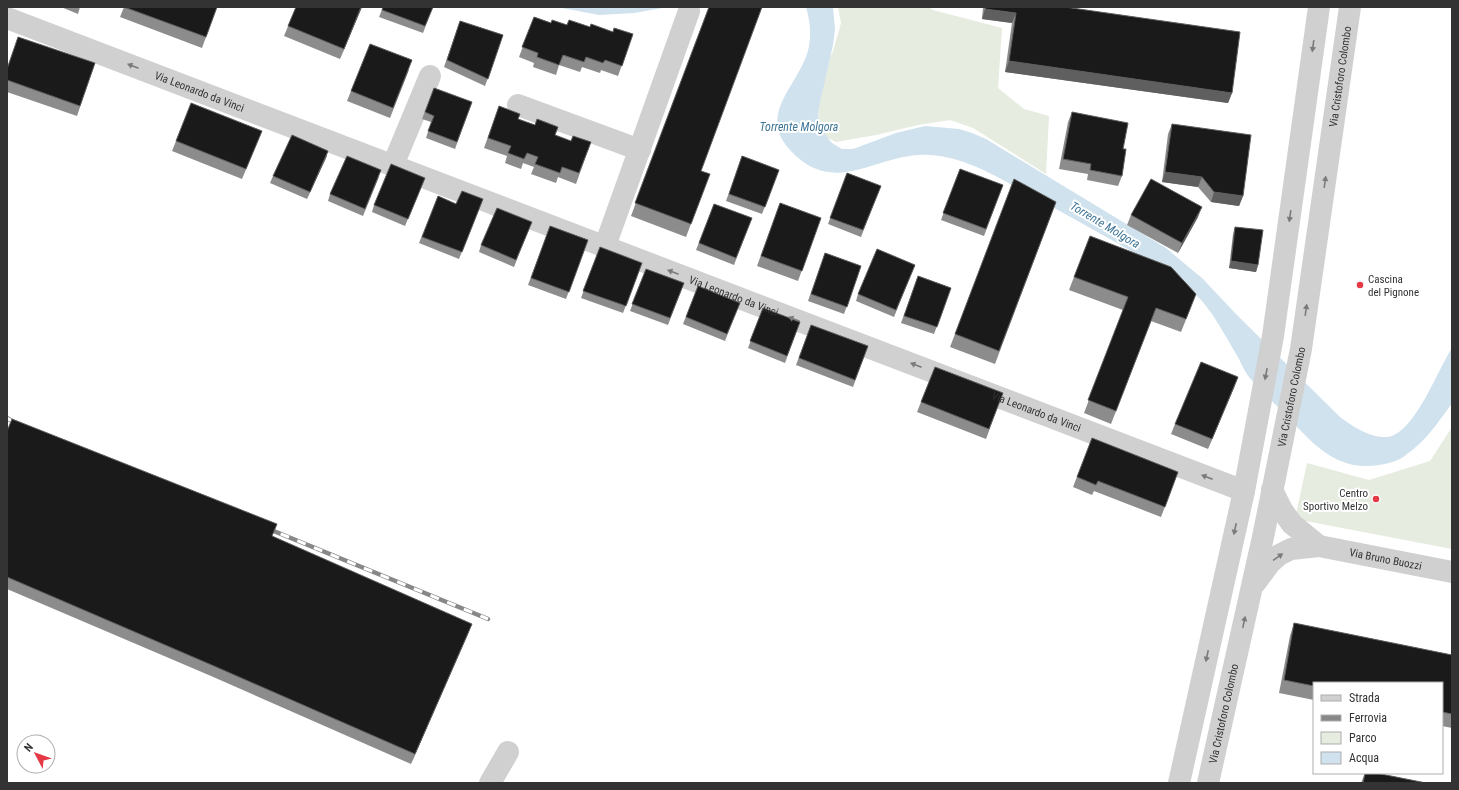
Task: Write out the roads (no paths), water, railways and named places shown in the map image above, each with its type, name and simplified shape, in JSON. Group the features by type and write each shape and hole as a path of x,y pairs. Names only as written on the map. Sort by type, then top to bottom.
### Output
{"street":[{"path":"1179,783 1244,491 1273,336 1319,7"},
{"name":"Via Cristoforo Colombo","path":"1208,783 1252,586 1300,349 1350,7"},
{"path":"605,246 689,11"},
{"name":"Via Leonardo da Vinci","path":"7,18 1244,491"},
{"path":"393,165 430,76"},
{"path":"518,105 640,150"},
{"name":"Via Bruno Buozzi","path":"1272,490 1286,516 1297,528 1319,546"},
{"name":"Via Bruno Buozzi","path":"1252,586 1273,560 1279,555 1292,549 1319,546 1452,572"},
{"path":"490,783 508,752"}],"water":[{"path":"557,7 668,7 634,13 599,15"},
{"name":"Torrente Molgora","path":"806,7 833,7 835,29 833,45 818,114 819,124 832,143 842,149 853,149 896,133 925,126 959,129 972,133 986,139 1166,248 1203,279 1236,314 1340,417 1356,428 1374,436 1387,437 1397,433 1407,425 1424,400 1452,348 1453,377 1452,400 1450,406 1423,440 1413,450 1398,460 1379,465 1364,466 1337,460 1315,445 1249,377 1213,315 1193,292 1159,267 1087,226 991,174 955,159 930,155 911,156 858,170 841,172 824,171 807,164 790,150 781,138 778,126 778,114 782,103 808,51 810,32"}],"railway":[{"path":"7,418 21,427"},
{"path":"264,527 488,619"}],"place":[{"name":"Cascina del Pignone","path":"1360,285"},
{"name":"Centro Sportivo Melzo","path":"1376,499"}]}
